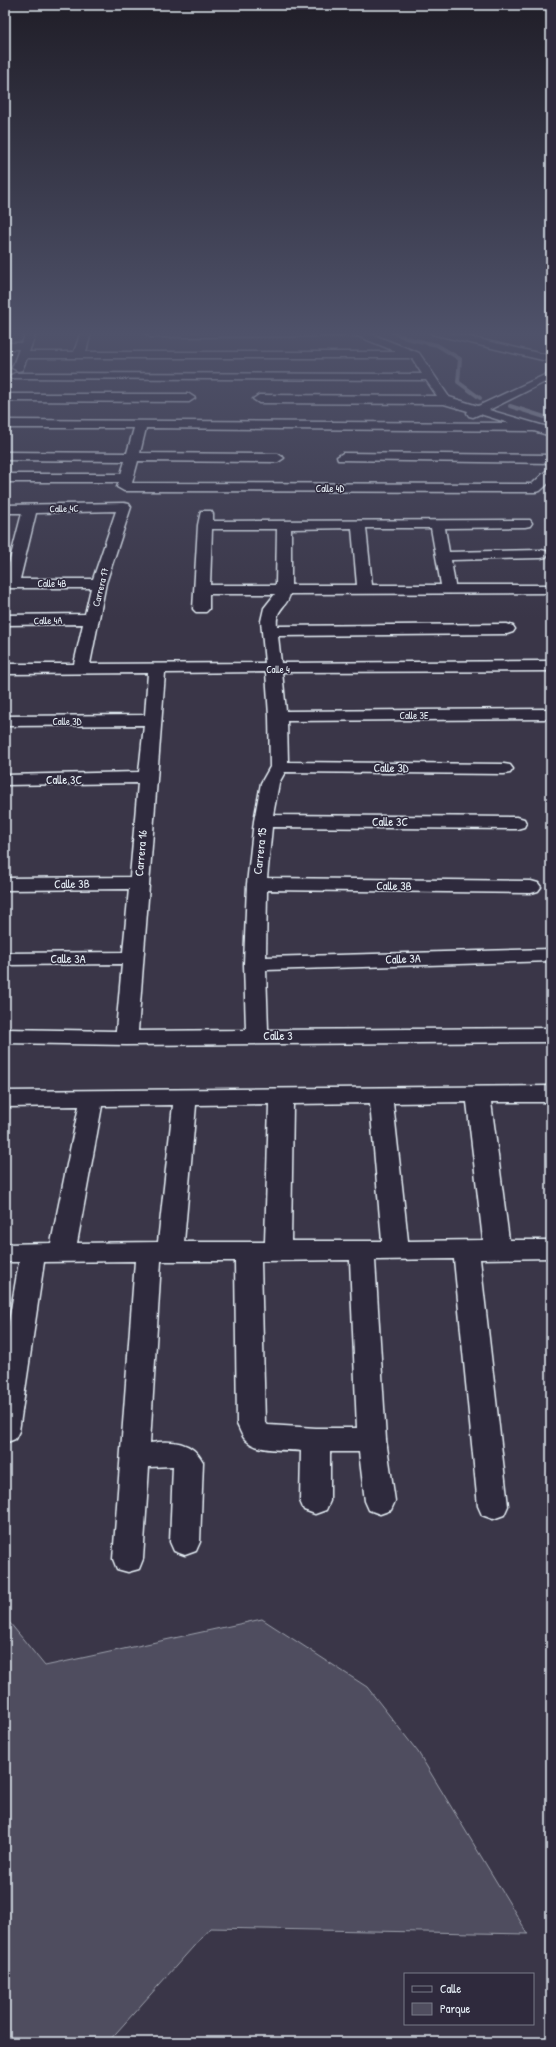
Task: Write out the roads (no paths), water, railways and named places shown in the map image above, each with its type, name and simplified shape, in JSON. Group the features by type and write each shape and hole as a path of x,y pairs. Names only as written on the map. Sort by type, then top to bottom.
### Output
{"street":[{"path":"125,482 140,428"},
{"path":"259,428 278,442"},
{"path":"5,456 133,456 278,442 336,428"},
{"path":"342,428 343,488"},
{"path":"537,428 551,432"},
{"path":"278,442 278,488"},
{"path":"342,457 551,459"},
{"name":"Calle 4D","path":"5,478 278,488 535,488 551,474"},
{"name":"Calle 4C","path":"5,509 124,507"},
{"name":"Carrera 17","path":"81,669 100,583 124,507"},
{"path":"8,584 30,509"},
{"path":"201,609 205,520 284,525 525,523"},
{"path":"359,524 365,590"},
{"path":"437,524 449,590"},
{"path":"283,590 284,525"},
{"path":"443,556 541,554"},
{"name":"Calle 4B","path":"8,584 100,583"},
{"path":"201,590 551,589"},
{"name":"Carrera 15","path":"258,1036 255,964 257,884 263,821 270,783 279,767 278,716 272,669 269,621 272,608 280,599 283,590"},
{"name":"Calle 4A","path":"5,620 92,619"},
{"path":"269,630 507,629"},
{"name":"Calle 4","path":"5,669 272,669 551,666"},
{"name":"Carrera 16","path":"126,1038 131,958 157,669"},
{"name":"Calle 3E","path":"278,716 551,714"},
{"name":"Calle 3D","path":"5,721 153,720"},
{"name":"Calle 3D","path":"279,767 504,769"},
{"name":"Calle 3C","path":"5,780 148,777"},
{"name":"Calle 3C","path":"263,821 517,824"},
{"name":"Calle 3B","path":"5,884 138,883"},
{"name":"Calle 3B","path":"257,884 531,887"},
{"name":"Calle 3A","path":"255,964 551,955"},
{"name":"Calle 3A","path":"5,959 131,958"},
{"name":"Calle 3","path":"5,1036 126,1038 551,1035"},
{"path":"5,1099 551,1094"},
{"path":"478,1095 497,1250"},
{"path":"380,1096 396,1250"},
{"path":"278,1251 281,1097"},
{"path":"62,1252 92,1098"},
{"path":"128,1559 134,1457 160,1251 184,1098"},
{"path":"5,1253 551,1249"},
{"path":"466,1250 493,1506"},
{"path":"248,1251 251,1424 254,1430 262,1436 316,1440 372,1440"},
{"path":"362,1251 372,1440 380,1501"},
{"path":"5,1431 33,1252"},
{"path":"315,1501 316,1440"},
{"path":"134,1457 176,1453 184,1456 188,1462 185,1542"}]}
